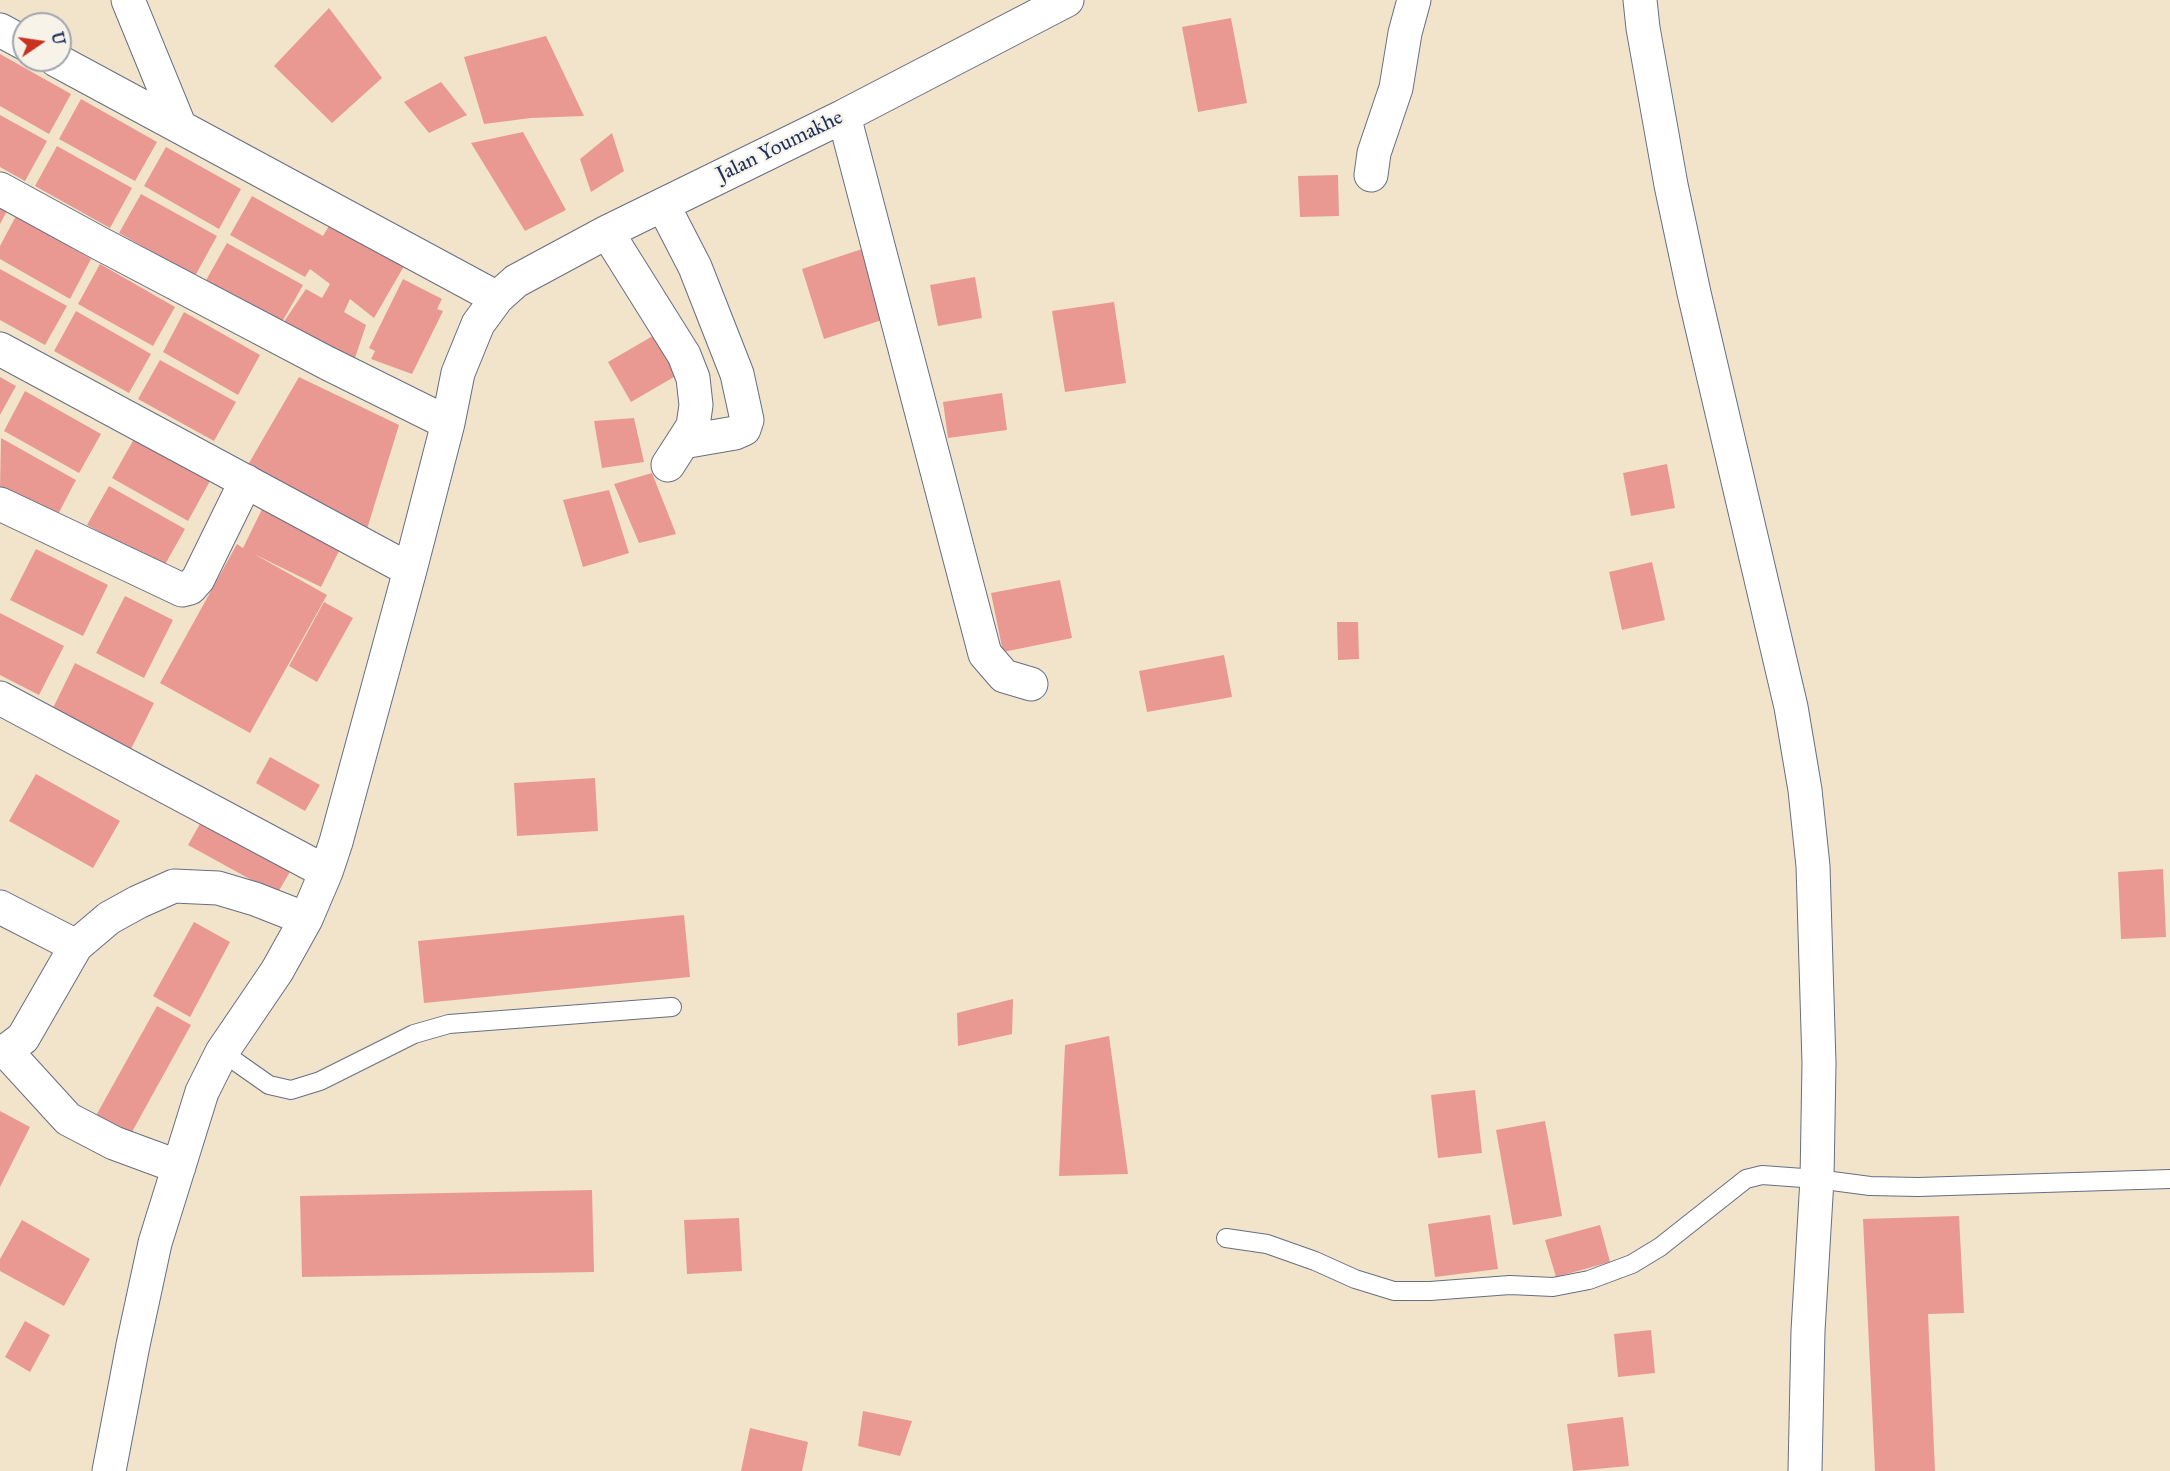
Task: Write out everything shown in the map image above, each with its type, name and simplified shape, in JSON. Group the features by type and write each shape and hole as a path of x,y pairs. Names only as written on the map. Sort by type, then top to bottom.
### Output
{"street":[{"path":"128,0 180,127"},
{"name":"Jalan Youmakhe","path":"109,1471 154,1243 202,1092 234,1062 277,971 306,919 326,872 410,570 448,423 458,373 478,324 497,298 516,280 607,232 844,116 1067,0"},
{"path":"1371,175 1374,153 1396,88 1405,33 1414,0"},
{"path":"1640,0 1669,175 1689,272 1791,707 1805,790 1813,866 1819,1064 1817,1179 1808,1331 1805,1471"},
{"path":"72,69 497,298"},
{"path":"844,116 985,654 1004,676 1031,684"},
{"path":"0,189 327,363 448,423"},
{"path":"607,232 684,355 693,378 696,405 693,426 676,453 744,429 747,420 737,374 695,267 663,205"},
{"path":"0,349 410,570"},
{"path":"0,504 182,590 190,588 198,579 246,481"},
{"path":"0,698 326,872"},
{"path":"178,1167 114,1143 68,1119 3,1052 23,1038 76,946 110,918 174,886 218,888 255,899 306,919"},
{"path":"0,906 76,946"}],"lane":[{"path":"234,1062 269,1085 291,1090 310,1084 414,1034 449,1024 672,1006"},
{"path":"1226,1238 1267,1244 1315,1261 1355,1279 1394,1291 1430,1291 1510,1285 1553,1287 1589,1280 1632,1264 1660,1247 1746,1179 1762,1175 1870,1186 1918,1187 2170,1179"}],"building":[{"path":"329,8 382,78 332,123 274,66"},
{"path":"1231,18 1247,103 1198,112 1182,27"},
{"path":"546,36 584,116 531,118 484,124 464,57"},
{"path":"0,54 12,61 12,72 32,72 71,94 49,134 0,106"},
{"path":"441,82 467,115 429,133 404,102"},
{"path":"81,99 157,142 135,181 59,139"},
{"path":"0,115 47,141 25,181 0,167"},
{"path":"523,132 566,210 525,231 471,143"},
{"path":"612,133 624,171 591,192 580,159"},
{"path":"57,146 132,188 110,228 35,186"},
{"path":"166,147 241,189 219,229 144,186"},
{"path":"1338,175 1339,216 1300,217 1298,176"},
{"path":"141,194 217,236 195,276 119,233"},
{"path":"252,196 323,236 332,221 407,261 374,318 350,299 344,312 366,325 353,364 279,329 306,289 322,298 330,284 310,269 305,277 230,235"},
{"path":"0,207 7,211 0,224"},
{"path":"16,216 91,259 70,299 0,259 0,246"},
{"path":"227,243 303,285 281,324 205,282"},
{"path":"865,248 888,318 824,339 802,269"},
{"path":"100,264 175,307 153,346 78,304"},
{"path":"0,269 67,306 45,345 0,320"},
{"path":"975,277 982,318 938,326 930,285"},
{"path":"403,279 442,299 437,309 443,311 412,374 371,359 375,351 369,348"},
{"path":"1114,302 1126,383 1065,392 1052,311"},
{"path":"76,311 151,354 129,393 54,351"},
{"path":"184,312 260,355 238,395 163,352"},
{"path":"663,330 686,370 631,402 608,362"},
{"path":"160,360 236,402 214,441 138,399"},
{"path":"0,377 16,386 0,415"},
{"path":"299,377 399,425 367,529 242,475"},
{"path":"25,391 101,434 79,473 4,431"},
{"path":"1002,393 1007,430 948,438 943,402"},
{"path":"634,418 644,462 602,468 594,421"},
{"path":"1,438 76,480 55,520 0,489"},
{"path":"134,439 210,481 188,521 112,478"},
{"path":"1667,464 1675,508 1631,516 1623,473"},
{"path":"652,473 676,534 639,543 614,484"},
{"path":"109,486 185,529 163,568 87,525"},
{"path":"609,490 629,553 583,567 563,500"},
{"path":"268,497 346,537 321,587 254,554 327,595 250,733 160,683 237,544 243,548"},
{"path":"36,549 108,585 83,636 10,600"},
{"path":"1652,562 1665,620 1622,630 1609,572"},
{"path":"1060,580 1072,638 1003,652 991,593"},
{"path":"125,596 173,620 144,678 96,653"},
{"path":"324,602 353,618 317,682 289,666"},
{"path":"0,613 64,646 39,695 0,675"},
{"path":"1337,622 1358,622 1359,659 1338,660"},
{"path":"1224,655 1232,697 1147,712 1139,671"},
{"path":"75,663 154,703 129,753 50,714"},
{"path":"270,757 320,785 305,811 256,783"},
{"path":"36,774 120,821 93,868 9,821"},
{"path":"595,778 598,831 517,836 514,783"},
{"path":"205,815 294,865 277,894 188,845"},
{"path":"2163,869 2166,937 2121,939 2118,872"},
{"path":"684,915 690,977 424,1003 418,941"},
{"path":"194,922 230,942 190,1017 153,996"},
{"path":"1013,999 1012,1034 958,1046 957,1013"},
{"path":"157,1006 191,1025 127,1141 93,1121"},
{"path":"1109,1036 1128,1174 1059,1176 1065,1045"},
{"path":"1475,1090 1482,1153 1438,1158 1431,1095"},
{"path":"0,1111 30,1127 0,1187"},
{"path":"1545,1121 1562,1216 1513,1225 1496,1130"},
{"path":"592,1190 594,1272 302,1277 300,1196"},
{"path":"1490,1215 1498,1269 1435,1277 1428,1224"},
{"path":"1959,1216 1964,1313 1928,1314 1935,1471 1875,1471 1863,1219"},
{"path":"739,1218 742,1271 687,1274 684,1220"},
{"path":"22,1220 90,1259 64,1306 0,1271 0,1259"},
{"path":"1600,1225 1610,1262 1556,1277 1545,1240"},
{"path":"25,1321 50,1335 30,1372 5,1357"},
{"path":"1651,1330 1655,1373 1618,1377 1614,1334"},
{"path":"863,1411 912,1421 900,1456 858,1446"},
{"path":"1623,1417 1629,1466 1573,1471 1567,1424"},
{"path":"750,1428 808,1442 802,1471 741,1471"}]}
